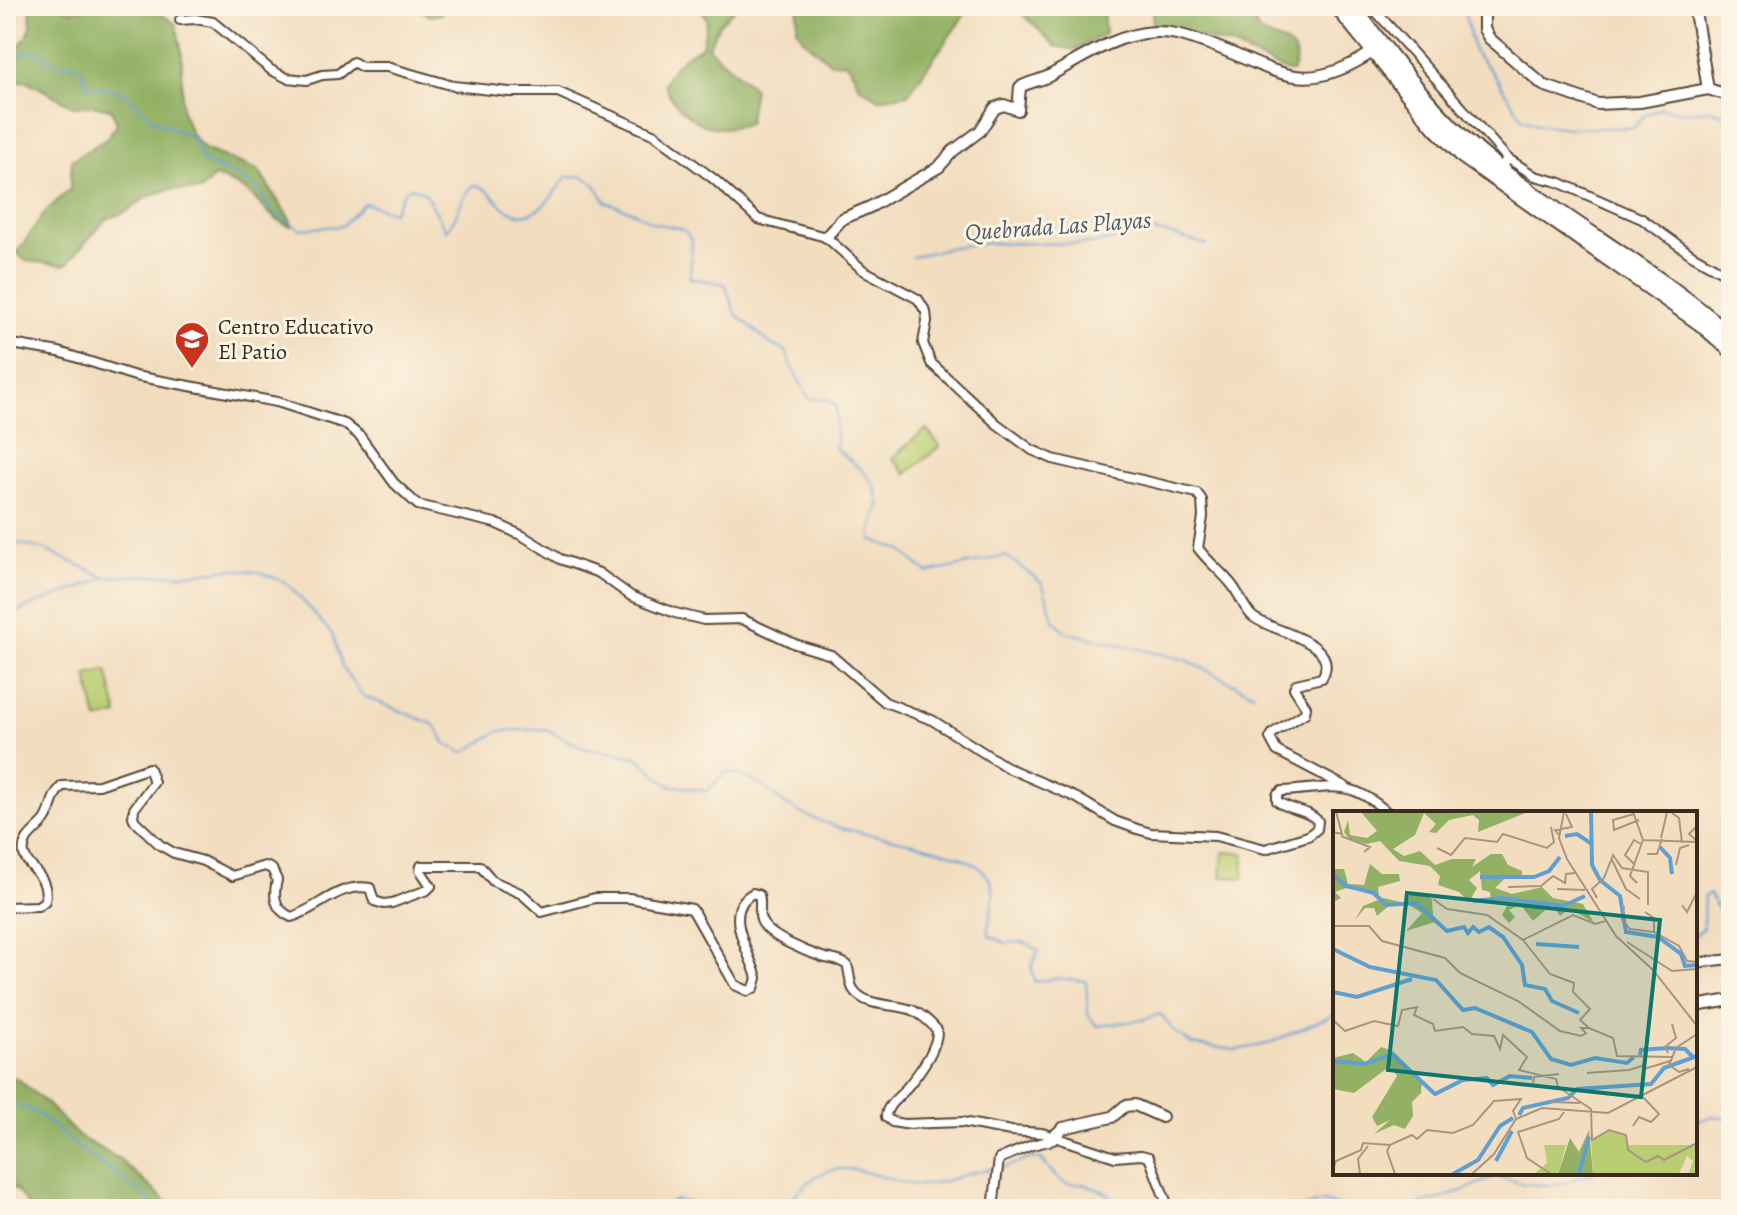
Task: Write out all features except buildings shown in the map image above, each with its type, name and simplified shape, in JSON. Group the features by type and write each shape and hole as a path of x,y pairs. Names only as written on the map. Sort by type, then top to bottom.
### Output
{"highway":[{"path":"1337,6 1435,127 1464,157 1700,323 1731,350"},
{"path":"1352,6 1437,112 1481,154 1504,163 1731,336"}],"street":[{"path":"1371,6 1504,163 1558,182 1642,219 1692,255 1731,277"},
{"path":"1484,6 1484,29 1489,38 1543,85 1598,104 1618,105 1708,89 1731,96"},
{"path":"1694,6 1708,89"},
{"path":"180,20 213,22 271,70 297,80 338,74 353,62 362,67 387,67 454,86 509,92 558,92 655,135 715,180 758,219 826,237 857,266 918,299 926,312 923,343 931,363 997,424 1032,450 1053,459 1197,493 1203,508 1198,548 1203,555 1231,583 1251,615 1304,641 1318,650 1325,660 1322,678 1296,684 1294,688 1306,707 1305,713 1273,733 1271,743 1277,751 1363,793 1386,811"},
{"path":"826,237 842,219 870,207 939,167 953,151 980,131 995,108 1004,105 1018,110 1020,87 1048,76 1078,57 1131,37 1157,32 1183,35 1299,78 1336,71 1374,51"},
{"path":"6,343 59,352 135,376 279,402 345,424 360,436 394,483 418,505 504,527 560,559 599,573 646,603 704,620 742,619 753,622 795,644 831,655 844,663 876,696 895,708 932,720 1000,764 1137,829 1151,833 1216,836 1265,849 1308,836 1317,829 1318,821 1314,816 1285,808 1277,801 1277,795 1282,791 1323,786 1346,787"},
{"path":"6,907 38,906 45,901 47,890 43,878 28,864 24,848 28,838 45,819 53,795 62,786 99,785 149,768 154,782 134,809 135,821 160,845 174,853 203,861 232,876 265,866 272,869 277,880 273,895 286,915 291,917 343,890 363,886 370,888 374,901 392,903 431,886 420,870 421,866 480,866 500,886 522,894 542,912 595,898 629,898 692,909 735,985 748,991 754,988 757,978 739,926 742,904 753,893 759,895 760,918 768,930 822,957 842,961 847,965 851,983 859,995 880,1004 911,1010 923,1016 937,1030 935,1046 887,1109 886,1117 892,1122 962,1122 1054,1136 1115,1157 1149,1157 1169,1209"},
{"path":"1697,963 1731,959"},
{"path":"1697,1006 1731,1000"},
{"path":"994,1200 999,1159 1053,1140 1063,1128 1112,1117 1125,1106 1135,1105 1162,1117"}],"green space":[{"path":"30,6 60,6 71,11 95,6 150,6 176,24 182,52 182,111 191,133 204,149 258,170 291,221 291,226 274,217 242,188 214,177 200,191 170,189 147,197 126,212 106,219 66,265 26,261 17,253 46,211 70,189 72,160 106,139 117,124 111,109 92,105 75,107 27,81 6,82 6,62 27,36 31,26"},
{"path":"402,6 443,6 441,14 430,16 419,9 402,9"},
{"path":"700,6 738,6 720,23 708,47 754,89 748,124 722,128 695,120 679,107 664,84 679,61 702,46 707,20"},
{"path":"798,6 971,6 908,94 879,99 859,86 845,62 831,63 804,40 797,30"},
{"path":"1019,6 1103,6 1105,34 1075,50 1055,46 1019,10"},
{"path":"1148,6 1249,6 1258,31 1292,48 1295,62 1292,72 1230,45 1160,28 1153,24 1152,11"},
{"path":"926,429 940,446 906,474 892,458"},
{"path":"107,671 118,715 97,720 87,675"},
{"path":"1223,852 1244,853 1243,878 1221,877"},
{"path":"6,1074 19,1080 46,1103 79,1137 118,1158 175,1209 31,1209 15,1188 6,1191"}],"waterway":[{"path":"1463,6 1474,52 1492,72 1523,119 1569,128 1633,128 1645,115 1661,108 1682,112 1710,110 1731,116"},
{"path":"6,65 26,51 43,54 57,66 73,64 81,70 86,85 123,92 154,120 191,137 204,163 237,176 256,188 273,212 300,229 342,226 364,203 393,212 404,191 411,187 425,193 446,230 474,185 488,191 514,213 524,214 548,201 566,177 583,176 594,183 606,202 653,223 679,228 687,233 692,242 690,278 725,284 736,314 772,345 786,351 809,398 829,400 836,406 836,449 866,474 876,490 878,509 872,540 901,550 927,573 1006,556 1042,583 1054,620 1066,632 1186,660 1254,694"},
{"name":"Quebrada Las Playas","path":"912,257 986,243 1093,244 1148,231 1207,245"},
{"path":"6,545 20,544 43,549 105,577 232,569 263,573 287,583 333,635 342,667 363,696 435,725 446,744 464,753 499,731 546,729 583,748 637,757 668,785 707,791 727,771 755,782 790,807 821,822 958,856 974,864 990,881 993,896 989,936 1006,943 1025,942 1039,951 1031,967 1035,982 1055,978 1086,981 1088,1014 1097,1026 1142,1020 1160,1014 1175,1032 1192,1044 1236,1050 1267,1044 1333,1015"},
{"path":"6,617 105,578"},
{"path":"1697,934 1703,928 1704,896 1710,894 1719,913 1726,916 1731,913"},
{"path":"6,1102 36,1112 146,1197 155,1209"},
{"path":"1697,1121 1713,1116 1731,1120"},
{"path":"999,1169 1032,1158 1041,1159 1066,1184 1084,1184 1107,1193 1124,1209"},
{"path":"780,1209 812,1179 830,1170 857,1170 926,1185 993,1169"},
{"path":"1385,1209 1442,1198 1496,1176 1524,1184 1557,1185 1588,1175"},
{"path":"655,1209 676,1200 694,1203 699,1209"},
{"path":"1297,1209 1323,1202 1351,1209"}],"place":[{"name":"Centro Educativo El Patio","path":"192,370"}]}
